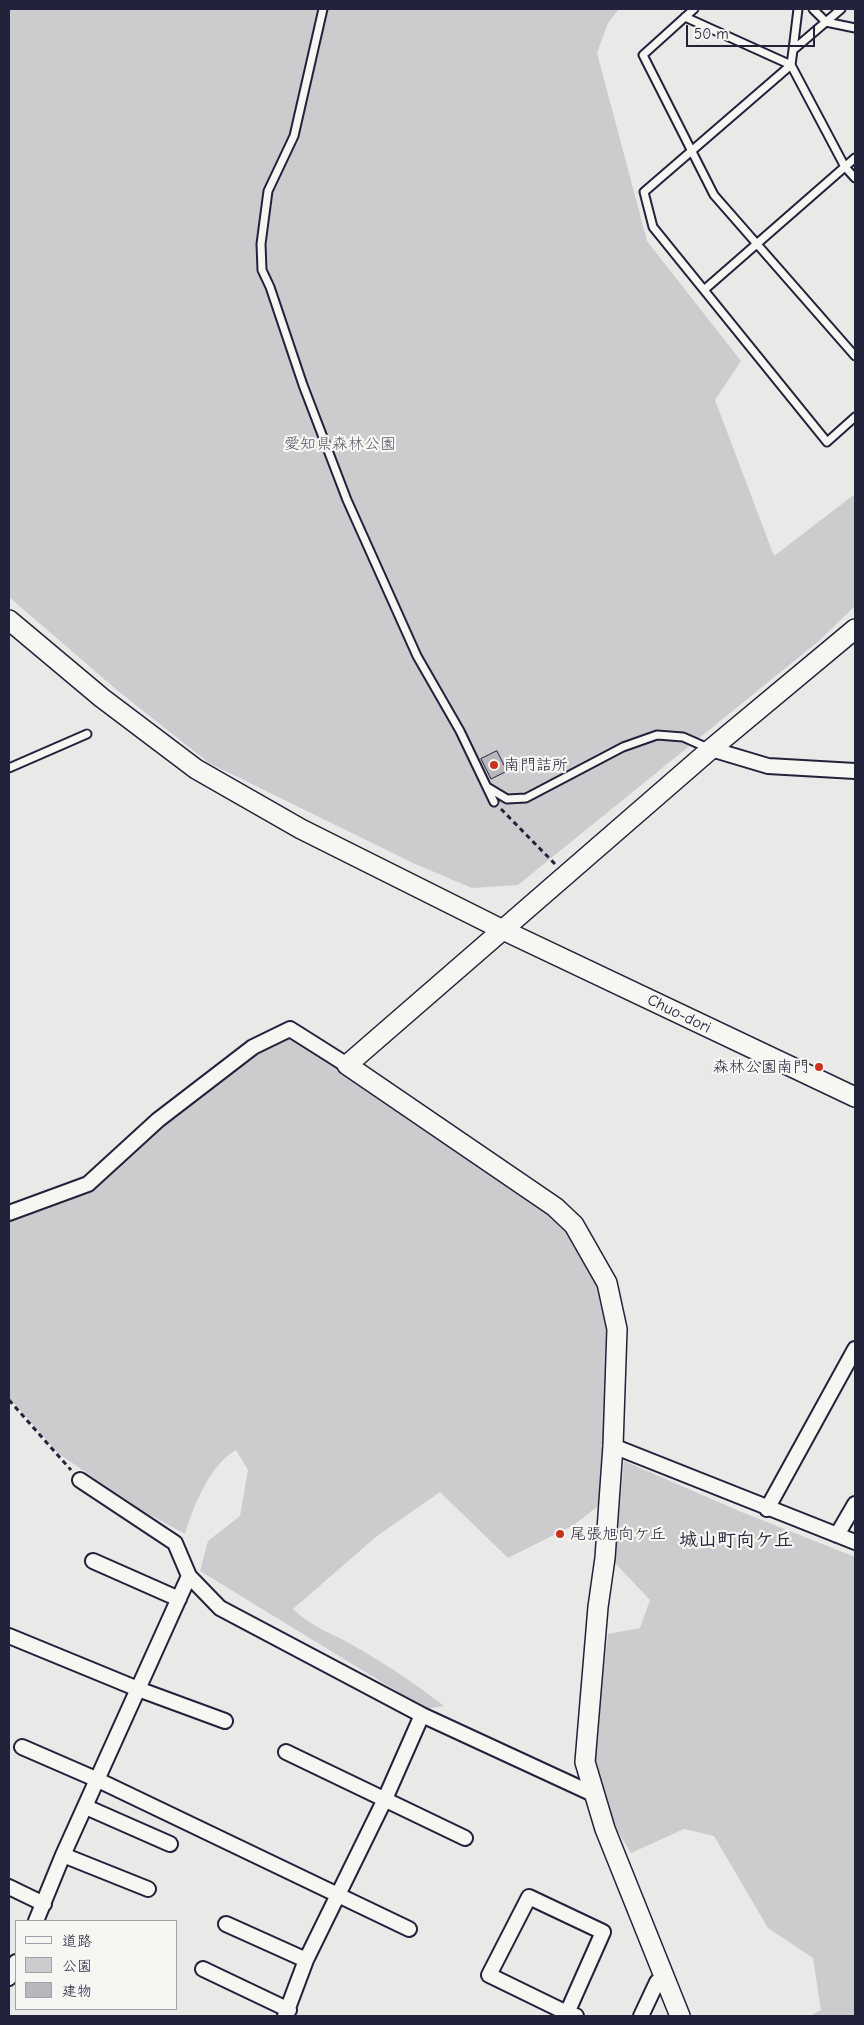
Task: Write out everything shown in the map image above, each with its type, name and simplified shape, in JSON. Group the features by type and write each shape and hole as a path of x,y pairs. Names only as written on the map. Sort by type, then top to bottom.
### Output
{"street":[{"name":"Chuo-dori","path":"9,620 102,698 196,769 301,829 503,930 855,1097"},
{"path":"347,1065 711,749 855,629"},
{"path":"711,749 768,766 855,771"},
{"path":"9,1213 88,1184 158,1120 253,1047 290,1029 347,1065 555,1207 574,1225 606,1283 617,1329 613,1446 605,1558 598,1607 585,1762 605,1829 680,2016"},
{"path":"766,1509 855,1349"},
{"path":"613,1446 766,1509 855,1542"},
{"path":"80,1480 175,1544 189,1576 220,1608 422,1715 593,1794"},
{"path":"837,1535 855,1504"},
{"path":"93,1561 179,1599"},
{"path":"36,1920 63,1855 189,1576"},
{"path":"9,1636 138,1689 225,1721"},
{"path":"203,1969 287,2013 306,1960 385,1800 422,1715"},
{"path":"22,1747 98,1780 409,1929"},
{"path":"286,1752 465,1838"},
{"path":"86,1807 170,1844"},
{"path":"63,1855 148,1889"},
{"path":"9,1887 44,1904"},
{"path":"529,1897 603,1932 571,2015 489,1975 529,1897"},
{"path":"226,1924 306,1960"},
{"path":"9,1978 15,1964"},
{"path":"641,2016 657,1982 666,1980"}],"lane":[{"path":"323,9 294,136 268,191 260,244 262,270 270,287 303,385 347,500 417,656 460,731 494,802"},
{"path":"694,9 643,55 690,153 714,195 855,356"},
{"path":"798,9 791,65 845,167 855,178"},
{"path":"814,9 826,22 855,28"},
{"path":"792,50 842,9"},
{"path":"685,17 791,65"},
{"path":"791,65 644,192 653,227 827,442 855,417"},
{"path":"704,290 855,158"},
{"path":"9,768 87,734"},
{"path":"486,786 507,799 526,798 623,747 657,736 683,737 711,749"}],"path":[{"path":"494,802 566,875"},
{"path":"9,1400 80,1480"}],"green space":[{"name":"愛知県森林公園","path":"9,9 619,9 608,23 597,53 647,241 741,361 715,400 774,556 855,494 855,606 820,640 518,885 472,888 413,863 209,763 118,691 9,597"},
{"path":"290,1033 554,1209 600,1284 608,1329 606,1470 598,1506 574,1525 508,1558 440,1492 377,1536 293,1609 315,1626 356,1647 390,1668 444,1706 426,1709 200,1571 208,1541 240,1516 248,1470 236,1450 218,1465 204,1487 185,1534 143,1511 59,1454 9,1398 9,1217 90,1186 162,1123 254,1050"},
{"path":"624,1461 739,1511 855,1557 855,2016 810,2016 821,2010 813,1958 768,1928 714,1836 684,1829 631,1853 604,1808 593,1760 608,1634 640,1628 650,1600 614,1562"}],"building":[{"name":"南門詰所","path":"497,751 507,771 491,779 481,759"}],"place":[{"name":"南門詰所","path":"494,765"},
{"name":"森林公園南門","path":"819,1067"},
{"name":"尾張旭向ケ丘","path":"560,1534"}],"district":[{"name":"城山町向ケ丘","path":"736,1541"}]}
